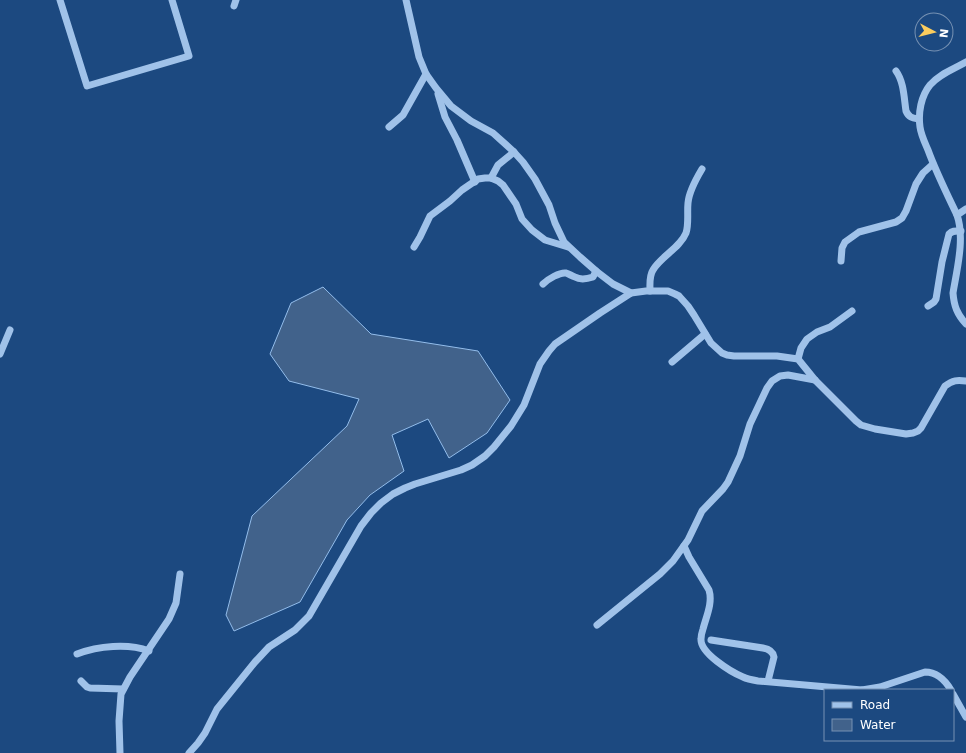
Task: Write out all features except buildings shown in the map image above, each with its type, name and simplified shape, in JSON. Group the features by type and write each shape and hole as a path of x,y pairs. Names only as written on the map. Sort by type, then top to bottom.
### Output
{"street":[{"path":"60,0 86,86 189,56 172,0"},
{"path":"406,0 419,57 426,74 436,88 451,106 471,121 493,133 514,152 535,179 549,205 557,229 564,242 613,284 631,293"},
{"path":"966,62 936,79 930,85 924,94 920,112 922,133 933,164 960,223 960,244 953,293 955,308 966,324"},
{"path":"896,71 901,81 908,115 911,118 920,119"},
{"path":"389,127 403,115 426,74"},
{"path":"436,88 442,103 445,117 457,140 475,182"},
{"path":"491,178 498,165 514,152"},
{"path":"842,261 842,248 845,242 860,232 896,222 902,218 916,184 923,173 933,164"},
{"path":"650,291 650,279 653,270 686,234 688,201 702,169"},
{"path":"414,247 430,216 478,179 491,178 498,180 503,184 516,204 522,219 532,230 545,240 570,248"},
{"path":"957,215 966,209"},
{"path":"928,306 934,302 936,296 949,234 951,231 961,231"},
{"path":"543,284 552,278 566,273 582,279 593,277 596,271"},
{"path":"189,753 205,733 216,709 255,662 269,647 295,630 309,616 361,526 371,513 387,498 405,488 461,470 472,465 485,456 511,426 524,405 540,364 555,344 631,293 668,291 678,296 691,310 715,348 727,355 777,356 798,359 815,380 856,421 861,425 875,429 906,434 918,431 945,386 955,380 966,381"},
{"path":"798,359 801,348 807,339 817,332 830,327 852,311"},
{"path":"0,354 10,330"},
{"path":"672,362 705,334"},
{"path":"597,625 660,574 673,561 684,546 702,511 728,482 740,456 750,424 767,388 772,381 780,376 788,375 815,380"},
{"path":"684,546 711,596 701,640 705,650 719,662 741,676 758,681 852,689"},
{"path":"120,753 119,728 121,694 173,611 178,594 180,574"},
{"path":"711,640 763,648 771,651 774,657 768,681"},
{"path":"77,654 87,651 134,646 149,651"},
{"path":"868,689 880,687 925,672 936,674 950,689"},
{"path":"80,681 90,688 123,690"},
{"path":"954,696 966,717"}],"water":[{"path":"323,287 371,334 478,351 510,400 487,433 449,458 428,419 392,435 404,471 370,495 347,520 300,602 234,631 226,615 252,516 347,426 359,399 289,381 270,354 291,303"}]}
